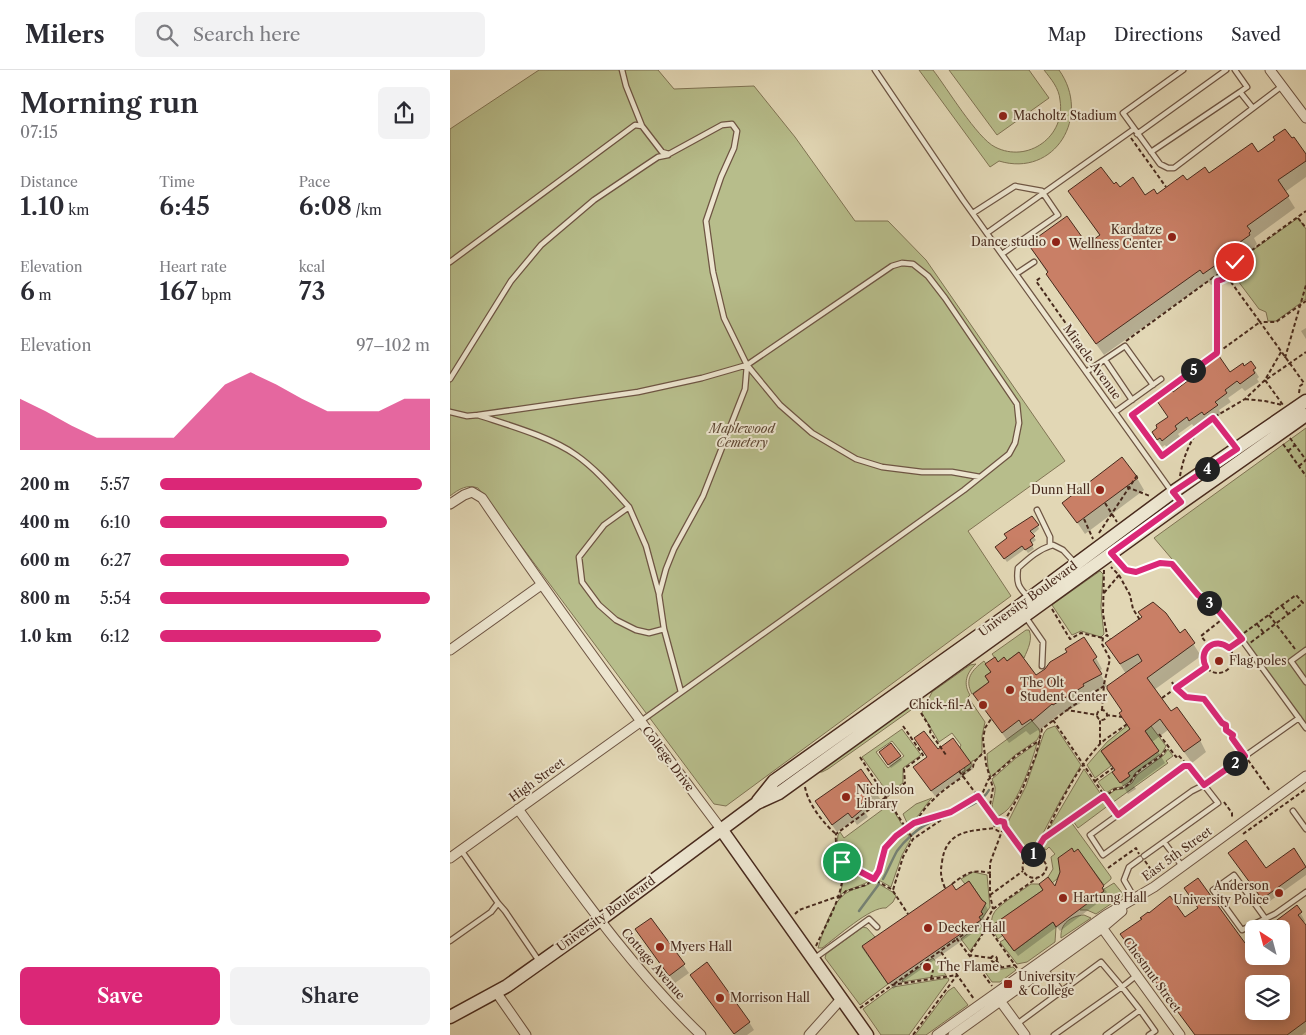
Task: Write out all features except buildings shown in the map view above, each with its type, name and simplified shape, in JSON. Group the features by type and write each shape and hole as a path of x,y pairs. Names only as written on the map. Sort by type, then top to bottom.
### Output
{"main road":[{"name":"University Boulevard","path":"450,1017 496,992 600,920 756,803 774,781 804,774 1025,615 1033,603 1110,558 1177,497 1303,399"},
{"name":"University Boulevard","path":"804,774 1033,603 1076,564 1306,415"},
{"name":"College Drive","path":"721,829 814,954 867,1035"}],"street":[{"path":"1270,70 1282,86 1303,107 1306,118"},
{"name":"College Drive","path":"450,504 472,492 482,498 541,585 640,722 721,829"},
{"path":"450,650 541,585"},
{"name":"High Street","path":"450,858 640,722"},
{"name":"East 5th Street","path":"937,1035 1042,966 1106,915 1154,887 1306,776"},
{"name":"Cottage Avenue","path":"518,809 600,920 651,984 701,1035"},
{"path":"1042,966 1103,929 1135,898"},
{"name":"Chestnut Street","path":"1103,929 1180,1035"},
{"path":"496,992 526,1035"},
{"path":"953,1035 997,994 1025,1035"},
{"path":"809,1035 842,998"}],"lane":[{"path":"622,70 626,86 642,126 662,152 670,154"},
{"name":"Miracle Avenue","path":"875,70 987,233 1177,497"},
{"path":"1183,70 1123,113 1160,164 1168,168 1174,168 1282,86"},
{"path":"1137,134 1226,70"},
{"path":"1151,152 1247,87 1235,70"},
{"path":"1240,92 1252,107"},
{"path":"450,379 511,281 541,245 594,200 643,167 722,125 732,124 737,131 734,148 720,177 706,221 713,272 724,318 747,366 780,405 812,433 856,459 882,467 922,472 952,472 980,477"},
{"path":"450,262 635,125 642,126"},
{"path":"987,233 1134,129"},
{"path":"973,213 1015,186 1042,191 1058,215 1002,254"},
{"path":"1016,274 1034,262"},
{"path":"450,412 467,416 478,415 638,392 747,366 892,266 902,263 913,264 928,276 1017,404 1019,423 1015,443 1008,454 964,490 640,722"},
{"path":"1086,372 1125,346 1153,385"},
{"path":"1105,360 1132,400"},
{"path":"659,595 674,548 703,496 742,398 745,389 747,366"},
{"path":"1114,412 1162,379"},
{"path":"478,415 526,431 575,454 606,481 628,507 646,546 659,595 664,629 681,692"},
{"path":"628,507 604,525 579,557 582,582 599,605 616,620 636,630 649,633 664,629"},
{"path":"1037,510 1050,537 1050,546"},
{"path":"1033,603 1016,580 1018,568 1035,553 1053,545 1063,550 1076,564"},
{"path":"1110,558 1126,570 1136,572 1160,563 1172,564 1198,595 1216,608 1241,638 1306,728"},
{"path":"1025,615 1043,642 1042,666"},
{"path":"1306,650 1291,661 1306,682"},
{"path":"1135,898 1124,880 1129,868 1218,803 1204,785 1189,766 1184,766 1090,835 1104,855 1192,791 1204,785 1299,718"},
{"path":"1293,811 1306,829"},
{"path":"1164,842 1182,866"},
{"path":"461,850 540,962"},
{"path":"1265,918 1234,875 1213,890 1242,930 1275,914 1306,892"},
{"path":"450,941 491,912 498,903"},
{"path":"1103,929 1106,915"},
{"path":"814,954 869,919 877,927"},
{"path":"1017,1024 1101,962 1140,1010 1154,1031 1149,1035"},
{"path":"1042,966 1061,990"},
{"path":"1054,1035 1137,975"},
{"path":"1106,1035 1140,1010"}],"path":[{"path":"1127,134 1166,187"},
{"path":"1125,341 1306,211"},
{"path":"1298,218 1306,228"},
{"path":"1211,279 1217,281 1227,277 1233,270 1235,262"},
{"path":"1235,262 1223,271 1305,383 1300,386 1298,391 1303,399"},
{"path":"1040,278 1036,281 1094,364"},
{"path":"1217,281 1217,353"},
{"path":"1285,358 1306,285"},
{"path":"1306,301 1276,322 1260,322 1132,415 1162,456 1213,418 1245,400 1265,380 1306,352"},
{"path":"1265,380 1281,352"},
{"path":"1245,400 1265,401 1284,407 1265,380"},
{"path":"1213,418 1237,449"},
{"path":"1179,479 1189,444 1199,430"},
{"path":"1288,434 1306,460 1299,466"},
{"path":"1280,440 1306,476"},
{"path":"1288,451 1296,445"},
{"path":"1084,519 1094,541 1138,474"},
{"path":"1128,487 1155,498"},
{"path":"1105,503 1120,526"},
{"path":"1110,558 1130,595 1133,609 1140,620"},
{"path":"1104,566 1102,614 1110,640"},
{"path":"1104,593 1119,575"},
{"path":"1229,648 1296,595 1300,599 1303,603 1246,646"},
{"path":"1050,606 1074,644"},
{"path":"1282,606 1288,614"},
{"path":"1270,615 1295,650"},
{"path":"1209,646 1201,636 1220,621"},
{"path":"1257,624 1264,633"},
{"path":"1070,639 1081,633 1102,638"},
{"path":"1102,638 1107,634"},
{"path":"1097,715 1102,710 1104,686 1110,659 1102,644 1102,638"},
{"path":"1221,643 1229,648 1233,658 1226,671 1212,672 1206,667 1203,657 1204,652 1209,646 1221,643"},
{"path":"1162,698 1206,667"},
{"path":"1172,682 1186,697 1204,699 1222,723 1226,725 1226,730 1233,735 1232,738 1271,792"},
{"path":"1027,857 1005,827 1004,822 1022,790 1040,740 1042,729 1104,686"},
{"path":"1067,710 1097,715 1100,720 1100,744"},
{"path":"1102,710 1105,711 1106,715"},
{"path":"921,713 931,729 930,732 946,755"},
{"path":"1106,715 1122,717"},
{"path":"1100,720 1104,719 1106,715"},
{"path":"989,811 993,788 984,752 983,739 985,728 991,718"},
{"path":"1053,720 1118,815"},
{"path":"1037,878 1029,877 1024,871 1023,863 1027,857 1034,854 1044,838 1084,765 1100,744 1127,724"},
{"path":"836,834 905,783 904,768 923,755 903,726"},
{"path":"1159,734 1176,757 1178,755 1183,761 1189,761"},
{"path":"893,890 903,857 913,839 978,796 983,792 990,779 1017,755 1040,740"},
{"path":"1044,838 1104,796 1132,782 1136,774 1163,754 1168,747"},
{"path":"793,915 799,910 839,897 846,891 866,885 874,879 879,871 885,848 896,836 916,822 932,800 973,767 974,762 984,752"},
{"path":"860,757 913,839"},
{"path":"1095,781 1113,768"},
{"path":"960,771 997,822"},
{"path":"804,774 807,796 836,834 837,851 844,871 839,897 814,954"},
{"path":"1243,834 1306,789"},
{"path":"916,822 951,813"},
{"path":"997,822 1004,822"},
{"path":"995,828 997,822"},
{"path":"993,909 990,895 990,863 1005,827"},
{"path":"945,888 940,876 945,847 951,838 976,830 995,828 997,831 1002,831"},
{"path":"1108,868 1136,848 1154,874"},
{"path":"985,923 993,909 1041,876 1046,870 1046,862 1041,856 1034,854"},
{"path":"842,862 893,890 908,914"},
{"path":"952,884 974,871 990,873"},
{"path":"990,895 1024,871"},
{"path":"1041,876 1043,881"},
{"path":"860,1008 981,922 985,923"},
{"path":"985,923 1019,970"},
{"path":"988,927 969,955 991,958 993,962 996,960 1002,968"},
{"path":"957,940 997,994"},
{"path":"940,952 976,1001"},
{"path":"981,971 1015,965"},
{"path":"931,979 933,970"},
{"path":"892,985 957,975"},
{"path":"913,1035 957,975"}],"green space":[{"name":"Maplewood Cemetery","path":"539,70 658,70 674,89 754,86 795,137 855,221 888,221 926,260 1065,461 968,531 1011,596 726,806 714,804 478,488 463,488 450,496 450,129"},
{"path":"919,70 933,70 971,123 995,147 1020,152 1032,149 1051,135 1057,125 1060,113 1060,100 1052,80 1044,70 1059,70 1068,88 1071,106 1069,123 1062,139 1051,152 1037,160 1019,164 999,161 990,167"},
{"name":"Macholtz Stadium","path":"949,70 1029,70 1049,98 997,135"},
{"path":"1298,218 1306,229 1306,299 1276,321 1268,321 1266,312 1259,309 1232,273 1235,263"},
{"path":"1306,428 1306,728 1246,646 1154,538"},
{"path":"1100,571 1103,574 1101,607 1104,634 1101,637 1081,631 1072,635 1052,605"},
{"path":"1026,630 1029,630 1030,640 1024,658 1019,652 1007,661 998,662 992,654"},
{"path":"984,661 991,672 985,676 989,682 972,694 969,684 970,675"},
{"path":"976,664 970,671 966,683 970,695 968,697 985,722 982,736 982,753 977,759 972,761 971,767 963,773 965,770 961,745 952,733 939,742 922,713 932,692 970,665"},
{"path":"915,702 911,710 828,769 816,772"},
{"path":"1032,721 1039,729 1040,734 1037,740 1015,755 991,777 987,754"},
{"path":"1128,725 1130,729 1101,751 1111,766 1095,778 1087,765 1107,742"},
{"path":"1055,726 1081,765 1040,839 1025,849 1007,824 1026,786 1044,733 1047,729"},
{"path":"1151,726 1166,746 1162,753 1135,773 1131,781 1106,793 1098,782 1112,772 1121,783 1130,776 1128,773 1159,751 1145,731"},
{"path":"902,729 921,755 903,768 903,783 888,793 862,757","holes":["892,741 904,756 888,768 876,752"]},
{"path":"1037,743 1021,788 1012,805 997,817 992,806 995,787 992,779"},
{"path":"1168,749 1173,756 1166,761 1168,763 1112,803 1107,796 1115,790 1123,789 1132,783 1137,775 1164,755"},
{"path":"1084,769 1102,796 1051,832 1050,827"},
{"path":"932,798 908,825 903,814 916,804"},
{"path":"1104,798 1109,805 1078,828 1073,821"},
{"path":"886,807 892,808 904,828 883,846 884,849 878,871 874,878 859,870 842,857 839,850 838,835 840,832 844,838"},
{"path":"1071,822 1111,877 1104,885 1078,850 1074,852 1072,849 1057,879 1052,883 1048,877 1053,869 1051,857 1055,854 1049,847 1046,850 1042,845 1043,842"},
{"path":"906,831 911,839 902,855 891,887 875,878 888,847"},
{"path":"844,865 872,879 840,895 845,873"},
{"path":"973,872 987,875 990,907 981,920 979,917 983,914 981,911 986,903 969,881 965,884 961,879"},
{"path":"874,881 894,893 896,896 893,902 886,908 863,917 822,948 818,948 829,917 842,896"},
{"path":"1114,883 1124,895 1096,914 1087,910 1080,910 1076,906"},
{"path":"1031,884 1039,884 1043,890 995,924 1003,935 998,939 992,926 994,913 1005,902"},
{"path":"1084,915 1091,918 1061,938 1062,928 1067,921"},
{"path":"1053,922 1056,927 1055,942 1027,962 1017,964 1000,942 1005,939 1014,951"},
{"path":"980,924 985,930 970,951 961,939"},
{"path":"863,927 867,928 875,937 862,947 888,984 860,1005 825,958 826,954"},
{"path":"933,958 946,975 902,982 903,979"},
{"path":"1013,967 1016,970 1000,982 992,982 985,972"},
{"path":"948,978 949,980 909,1035 881,1035 863,1009 893,987"},
{"path":"954,987 968,1005 926,1035 915,1035 948,991"}],"waterway":[{"path":"883,879 897,851 916,831 936,819 970,806 989,790"},
{"path":"859,911 879,884"}],"place":[{"name":"Macholtz Stadium","path":"1003,116"},
{"name":"Kardatze Wellness Center","path":"1172,237"},
{"name":"Dance studio","path":"1056,242"},
{"name":"Dunn Hall","path":"1100,490"},
{"name":"Flag poles","path":"1219,661"},
{"name":"The Olt Student Center","path":"1010,690"},
{"name":"Chick-fil-A","path":"983,705"},
{"name":"Nicholson Library","path":"846,797"},
{"name":"Anderson University Police","path":"1279,893"},
{"name":"Hartung Hall","path":"1063,898"},
{"name":"Decker Hall","path":"928,928"},
{"name":"Myers Hall","path":"660,947"},
{"name":"The Flame","path":"927,967"},
{"name":"University & College","path":"1008,984"},
{"name":"Morrison Hall","path":"720,998"}],"route":[{"path":"842,862 874,879 879,871 885,848 896,836 914,823 951,812 978,796 997,822 1004,822 1005,827 1027,857 1034,854 1044,838 1104,796 1118,815 1184,766 1189,766 1204,785 1245,756 1232,738 1233,735 1226,730 1226,725 1222,723 1204,699 1186,697 1180,694 1176,688 1206,667 1203,662 1206,648 1216,643 1221,643 1229,648 1242,639 1216,608 1198,595 1172,564 1160,563 1136,572 1126,570 1111,553 1181,502 1173,492 1237,449 1213,418 1162,456 1132,415 1217,353 1217,281 1230,274 1235,262"}]}
